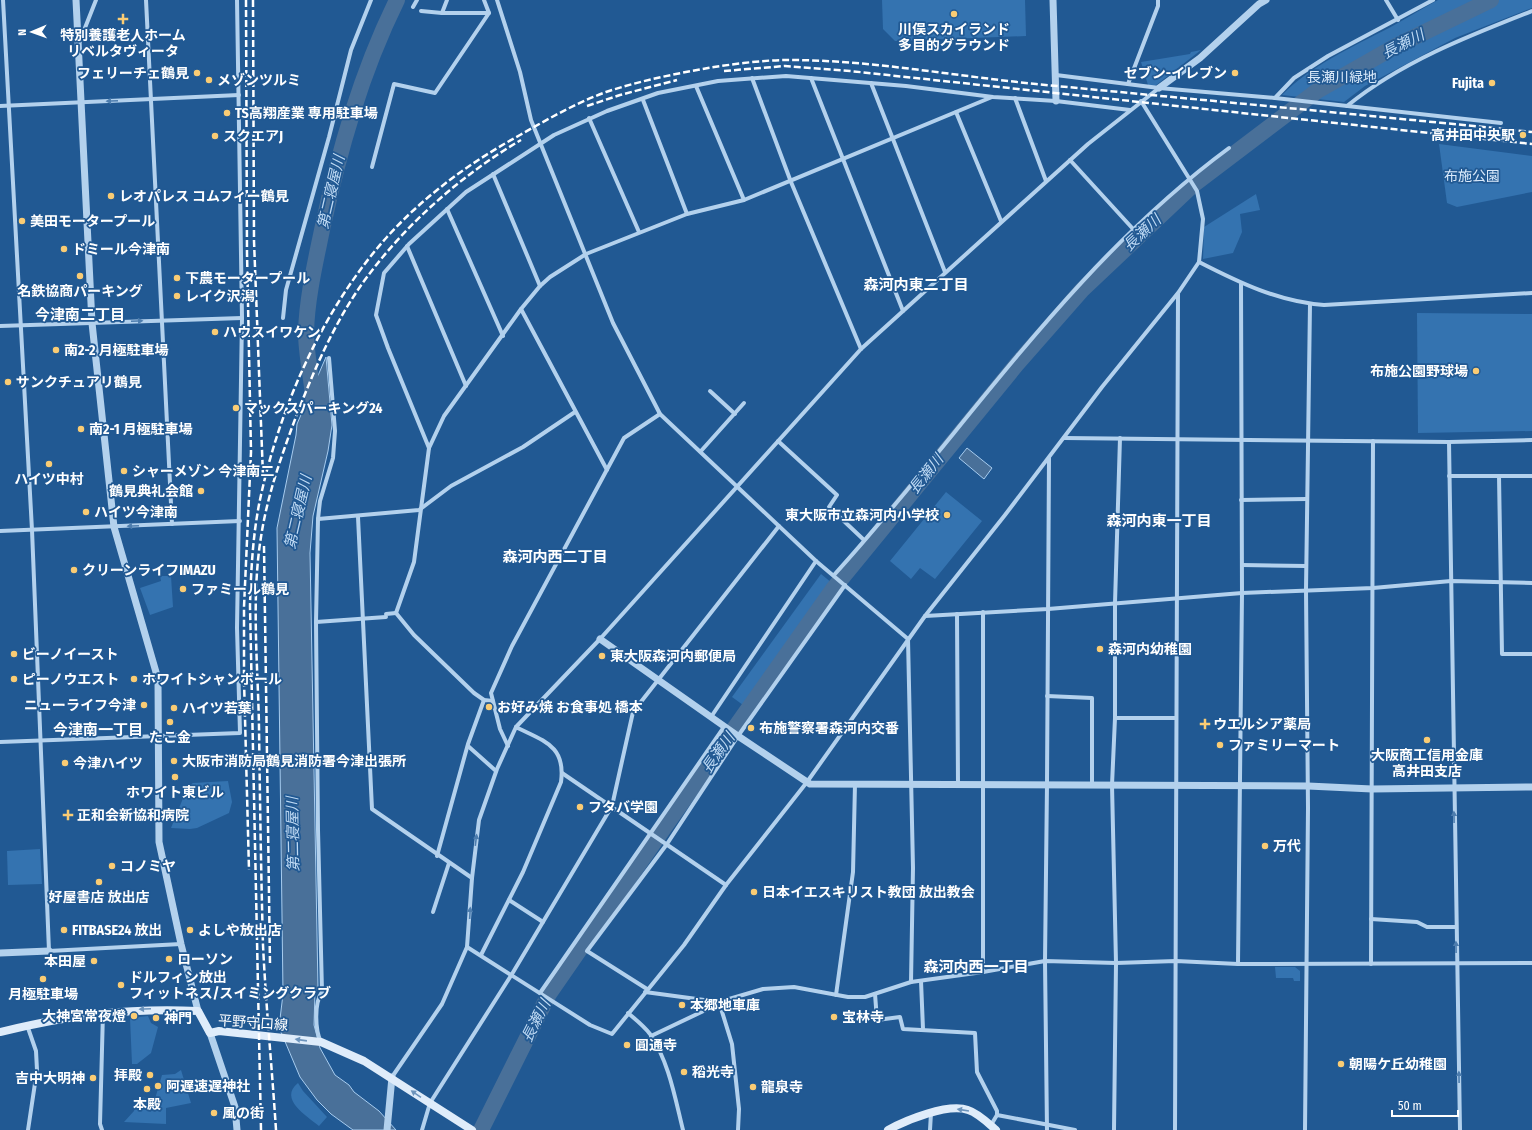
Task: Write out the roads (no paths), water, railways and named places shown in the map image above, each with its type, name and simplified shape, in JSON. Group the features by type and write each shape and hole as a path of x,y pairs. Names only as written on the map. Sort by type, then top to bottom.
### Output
{"main road":[{"name":"平野守口線","path":"0,1032 50,1020 103,1012 150,1009 198,1011 210,1033 219,1031 242,1035 282,1037 320,1042 364,1061 392,1077 472,1130"},
{"path":"888,1130 913,1117 948,1109 968,1110 994,1128"}],"street":[{"path":"3,0 7,105 32,530 49,951"},
{"path":"76,0 77,49 92,323 114,527 158,679 160,735 160,842 181,944 198,1011"},
{"path":"77,49 96,0"},
{"path":"146,0 172,524"},
{"path":"0,742 240,733 236,628 240,521 242,318 237,0"},
{"path":"283,318 286,290 329,137 351,50 371,0"},
{"path":"413,7 417,0"},
{"path":"442,13 448,0"},
{"path":"484,0 489,13"},
{"path":"496,0 520,72 531,120 613,323 660,414 816,561 908,639 913,784 914,924 911,982"},
{"path":"1053,0 1056,101"},
{"path":"1128,84 1158,6 1158,0"},
{"path":"386,1130 392,1077 442,1004 467,947 472,878 479,820 496,771 516,727 600,639 861,349 1070,160 1141,101 1200,58 1259,2 1266,0"},
{"path":"1386,0 1398,20"},
{"path":"1275,98 1294,78 1328,56 1433,0"},
{"path":"421,11 442,13 489,13"},
{"path":"1347,106 1368,89 1455,41 1532,11"},
{"path":"372,167 394,84 435,93 489,13"},
{"path":"1056,75 1159,88 1275,98 1501,123"},
{"path":"429,448 376,315 384,274 407,246 466,192 540,142 589,118 643,100 658,93 718,81 786,76 871,83 992,97 1056,101 1130,110"},
{"path":"752,78 791,182 861,349"},
{"path":"811,78 903,311"},
{"path":"871,83 891,140 945,272"},
{"path":"696,86 744,200"},
{"path":"0,106 239,95"},
{"path":"396,613 414,562 419,510 429,448 444,416 521,309 540,286 586,254 687,214 744,200 791,182 992,97"},
{"path":"1015,98 1046,181"},
{"path":"643,100 687,214"},
{"path":"467,947 512,974 590,1026 612,1034 646,990 684,945 726,885 807,782 925,616 1006,514 1102,387 1178,293 1199,262 1203,219 1197,191 1190,177 1141,101"},
{"path":"956,112 1001,221"},
{"path":"589,118 639,232"},
{"path":"834,575 908,488 1014,358 1098,264 1190,177 1229,148"},
{"path":"1070,160 1134,230"},
{"path":"493,174 540,286"},
{"path":"447,209 503,336"},
{"path":"407,246 466,386"},
{"path":"1199,262 1241,284 1310,304 1532,293"},
{"path":"1238,964 1242,593 1241,284"},
{"path":"1175,1130 1178,293"},
{"path":"1305,1130 1308,786 1306,566 1310,304"},
{"path":"521,309 608,470"},
{"path":"0,326 242,318"},
{"path":"320,1042 317,1031 318,1004 322,992 318,830 316,622 318,519 320,501 333,458 335,431 330,358"},
{"path":"710,391 735,414"},
{"path":"701,451 744,403"},
{"path":"318,519 358,517 419,510 454,485 523,447 576,412"},
{"path":"508,746 500,729 492,693 512,646 542,587 608,470 624,438 660,414"},
{"path":"1064,438 1449,442 1532,440"},
{"path":"1114,1130 1116,963 1112,785 1115,718 1115,603 1120,438"},
{"path":"778,441 837,495 829,507 864,540"},
{"path":"1371,964 1373,441"},
{"path":"1449,442 1456,962 1460,1130"},
{"path":"1047,1128 1045,961 1048,458"},
{"path":"1450,476 1532,476"},
{"path":"1499,476 1502,654 1532,654"},
{"path":"1241,500 1307,499"},
{"path":"358,517 372,809 437,856 472,878"},
{"path":"0,531 240,521"},
{"path":"422,1130 430,1103 512,974 612,806 633,712 779,526"},
{"path":"711,717 816,561"},
{"path":"1242,565 1306,566"},
{"path":"925,616 1176,600 1242,593 1373,588 1451,581 1532,583"},
{"path":"719,1002 646,990 587,951 667,844 738,736 844,585"},
{"path":"983,612 983,972"},
{"path":"316,622 363,618 396,613"},
{"path":"396,613 414,635 474,693 484,700 493,701"},
{"path":"957,614 958,784"},
{"path":"600,639 724,727 807,782 855,784 1047,784 1240,787 1308,786 1372,789 1532,787"},
{"path":"1047,696 1092,698 1092,785"},
{"path":"437,856 468,746 484,700"},
{"path":"1115,718 1176,718"},
{"path":"481,955 541,833 561,782 562,773 560,758 553,746 516,727"},
{"path":"542,995 650,832 724,727"},
{"path":"468,746 496,771"},
{"path":"562,773 726,885"},
{"path":"836,995 853,872 855,784"},
{"path":"433,912 449,863"},
{"path":"509,900 543,922"},
{"path":"1371,919 1417,922 1427,927 1456,927"},
{"path":"0,953 181,944"},
{"path":"651,1036 714,1006 719,1002 763,989 794,987 848,997 865,997 911,982 983,972 1045,961 1238,964 1306,962 1371,964 1456,962 1532,963"},
{"path":"921,981 923,1029"},
{"path":"875,994 877,1020 900,1017 903,1028 975,1033 977,1072 997,1111 994,1128"},
{"path":"719,1002 732,1044 739,1109 738,1130"},
{"path":"102,1130 100,1124 103,1012"},
{"path":"628,1013 651,1036 664,1062 674,1092 683,1130"},
{"path":"27,1025 36,1050 37,1070 28,1130"},
{"path":"210,1033 235,1107 237,1130"},
{"path":"930,1130 931,1113"},
{"path":"996,1115 1047,1128 1075,1130"}],"water":[{"path":"326,357 332,425 328,451 313,516 310,553 318,989 315,992 314,1025 320,1048 335,1075 379,1111 396,1130 353,1130 331,1114 317,1100 300,1077 281,1032 280,1019 283,994 277,528 297,424"},
{"path":"967,448 992,468 984,479 959,458"}],"waterway":[{"name":"第二寝屋川","path":"314,408 306,332 310,294 317,256 336,171 352,113 372,56 397,0"},
{"name":"長瀬川","path":"481,1130 549,994 666,825 833,589 1017,364 1082,290 1193,185 1317,91 1396,46 1491,0"}],"railway":[{"path":"246,0 247,253 251,452 244,607 244,680 249,870"},
{"path":"253,0 254,241 263,476"},
{"path":"261,1130 250,606 253,550 258,509 280,426 308,358 325,325 364,264 387,237 417,207 449,180 502,145 552,117 595,96 618,88 669,75 758,61 778,60 881,65 1005,81 1532,132"},
{"path":"724,71 785,66 850,71 1532,144"},
{"path":"587,106 620,95 677,80"},
{"path":"276,1130 263,945 256,632 256,584 258,560 261,537 274,479 294,422 326,347 345,311 367,277 418,218 478,168 521,140"},
{"path":"264,546 270,964"}],"place":[{"name":"川俣スカイランド 多目的グラウンド","path":"954,14"},
{"name":"特別養護老人ホーム リベルタヴィータ","path":"123,19"},
{"name":"フェリーチェ鶴見","path":"197,73"},
{"name":"セブン-イレブン","path":"1235,73"},
{"name":"メゾンツルミ","path":"209,80"},
{"name":"Fujita","path":"1492,83"},
{"name":"TS高翔産業 専用駐車場","path":"227,113"},
{"name":"高井田中央駅","path":"1523,135"},
{"name":"スクエアJ","path":"215,136"},
{"name":"レオパレス コムフィー鶴見","path":"111,196"},
{"name":"美田モータープール","path":"22,221"},
{"name":"ドミール今津南","path":"64,249"},
{"name":"名鉄協商パーキング","path":"80,276"},
{"name":"下農モータープール","path":"177,278"},
{"name":"レイク沢潟","path":"177,296"},
{"name":"ハウスイワケン","path":"215,332"},
{"name":"南2-2 月極駐車場","path":"56,350"},
{"name":"布施公園野球場","path":"1476,371"},
{"name":"サンクチュアリ鶴見","path":"8,382"},
{"name":"マックスパーキング24","path":"236,408"},
{"name":"南2-1 月極駐車場","path":"81,429"},
{"name":"ハイツ中村","path":"49,464"},
{"name":"シャーメゾン 今津南二","path":"124,471"},
{"name":"鶴見典礼会館","path":"201,491"},
{"name":"ハイツ今津南","path":"86,512"},
{"name":"東大阪市立森河内小学校","path":"947,515"},
{"name":"クリーンライフIMAZU","path":"74,570"},
{"name":"ファミール鶴見","path":"183,589"},
{"name":"森河内幼稚園","path":"1100,649"},
{"name":"ビーノイースト","path":"14,654"},
{"name":"東大阪森河内郵便局","path":"602,656"},
{"name":"ピーノウエスト","path":"14,679"},
{"name":"ホワイトシャンボール","path":"134,679"},
{"name":"ニューライフ今津","path":"144,705"},
{"name":"お好み焼 お食事処 橋本","path":"489,707"},
{"name":"ハイツ若葉","path":"174,708"},
{"name":"たこ金","path":"170,722"},
{"name":"ウエルシア薬局","path":"1205,724"},
{"name":"布施警察署森河内交番","path":"751,728"},
{"name":"大阪商工信用金庫 高井田支店","path":"1427,740"},
{"name":"ファミリーマート","path":"1220,745"},
{"name":"大阪市消防局鶴見消防署今津出張所","path":"174,761"},
{"name":"今津ハイツ","path":"65,763"},
{"name":"ホワイト東ビル","path":"175,777"},
{"name":"フタバ学園","path":"580,807"},
{"name":"正和会新協和病院","path":"68,815"},
{"name":"万代","path":"1265,846"},
{"name":"コノミヤ","path":"112,866"},
{"name":"好屋書店 放出店","path":"99,882"},
{"name":"日本イエスキリスト教団 放出教会","path":"754,892"},
{"name":"FITBASE24 放出","path":"64,930"},
{"name":"よしや放出店","path":"190,930"},
{"name":"ローソン","path":"169,959"},
{"name":"本田屋","path":"94,961"},
{"name":"月極駐車場","path":"43,979"},
{"name":"ドルフィン放出 フィットネス/スイミングクラブ","path":"121,985"},
{"name":"本郷地車庫","path":"682,1005"},
{"name":"大神宮常夜燈","path":"134,1016"},
{"name":"宝林寺","path":"834,1017"},
{"name":"神門","path":"156,1018"},
{"name":"圓通寺","path":"627,1045"},
{"name":"朝陽ケ丘幼稚園","path":"1341,1064"},
{"name":"稻光寺","path":"684,1072"},
{"name":"拝殿","path":"150,1075"},
{"name":"吉中大明神","path":"93,1078"},
{"name":"阿遅速遅神社","path":"158,1086"},
{"name":"龍泉寺","path":"753,1087"},
{"name":"本殿","path":"147,1089"},
{"name":"風の街","path":"214,1113"}],"district":[{"name":"森河内東二丁目","path":"916,285"},
{"name":"今津南二丁目","path":"80,315"},
{"name":"森河内東一丁目","path":"1159,521"},
{"name":"森河内西二丁目","path":"555,557"},
{"name":"今津南一丁目","path":"98,730"},
{"name":"森河内西一丁目","path":"976,967"}],"park label":[{"name":"長瀬川緑地","path":"1342,77"},
{"name":"布施公園","path":"1472,176"}]}
